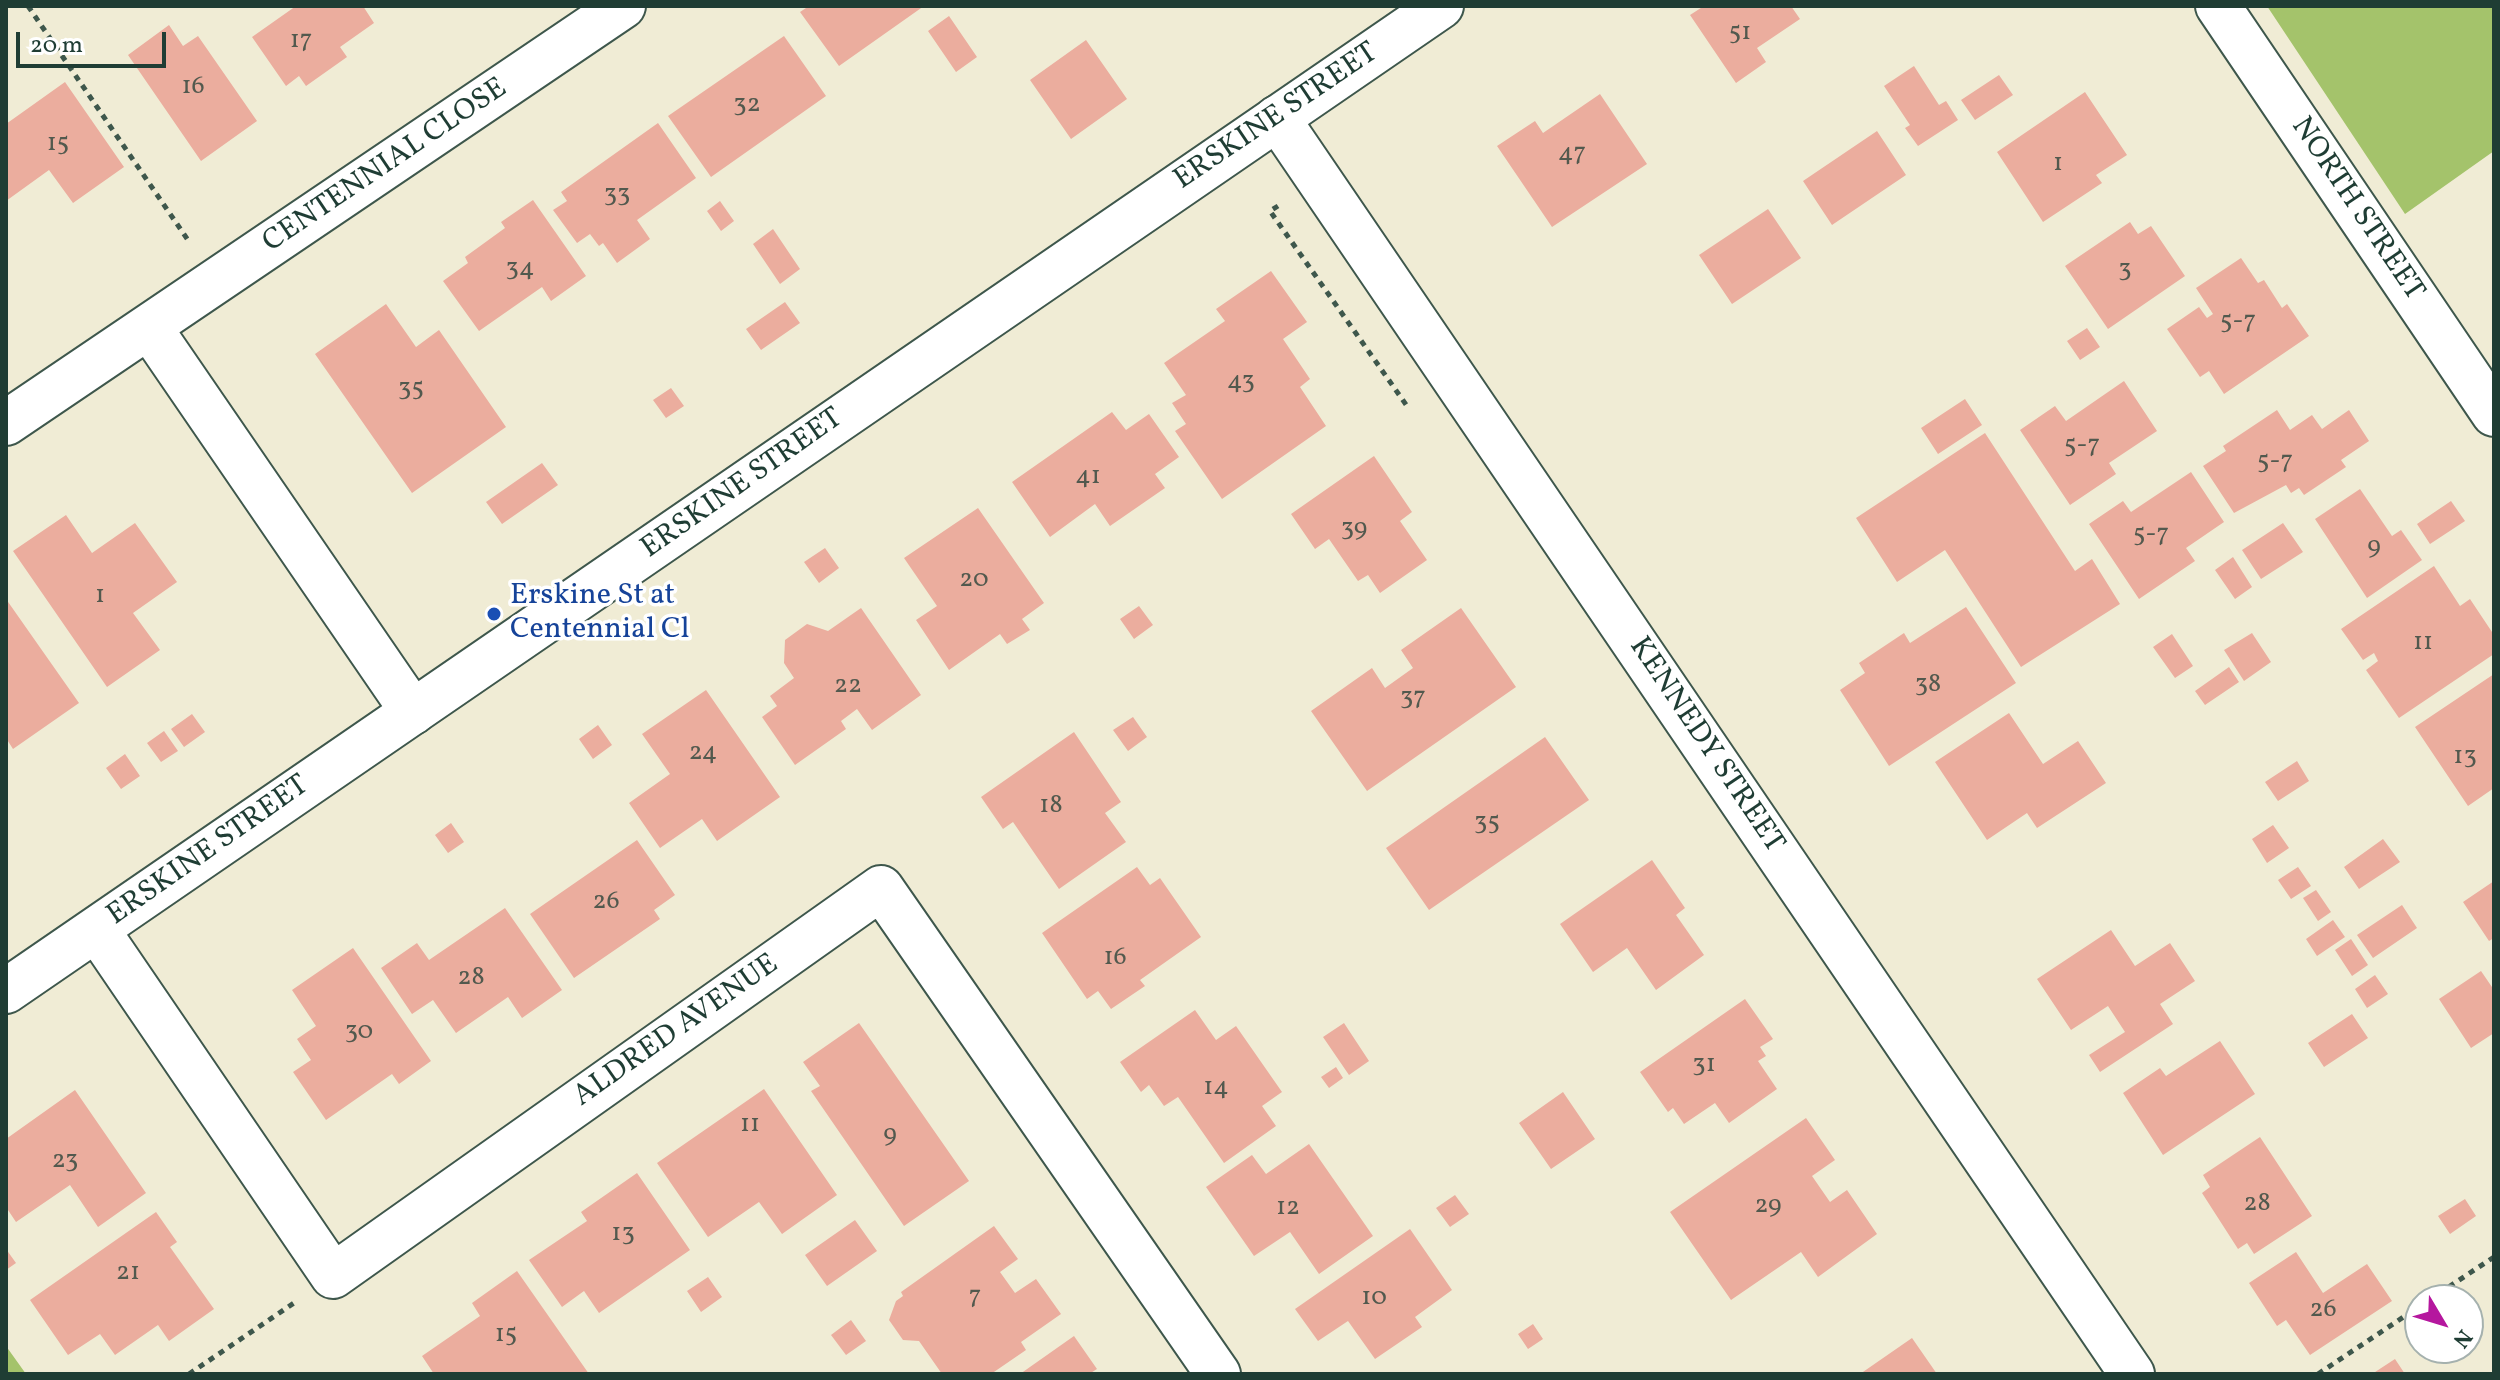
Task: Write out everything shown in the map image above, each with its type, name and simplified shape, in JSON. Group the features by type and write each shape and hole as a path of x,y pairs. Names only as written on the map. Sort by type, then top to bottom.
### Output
{"street":[{"name":"CENTENNIAL CLOSE","path":"6,423 623,6"},
{"name":"ERSKINE STREET","path":"6,991 1441,6"},
{"name":"NORTH STREET","path":"2218,6 2494,414"},
{"name":"KENNEDY STREET","path":"1277,118 2132,1374"},
{"path":"149,327 413,712"},
{"name":"ALDRED AVENUE","path":"97,930 333,1276 881,888 1218,1374"}],"path":[{"path":"28,6 199,257"},
{"path":"1283,201 1270,211 1407,406"},
{"path":"2453,1284 2494,1257"},
{"path":"189,1374 283,1311"},
{"path":"2318,1374 2404,1317"}],"green space":[{"path":"2267,6 2494,6 2494,151 2405,214"},
{"path":"6,1346 26,1374 6,1374"}],"building":[{"path":"296,6 363,6 374,23 340,47 347,57 306,86 299,76 286,86 252,37"},
{"path":"809,6 924,6 839,66 800,12"},
{"path":"1704,6 1791,6 1800,19 1757,48 1766,62 1736,83 1690,15"},
{"path":"949,16 977,57 956,72 928,31"},
{"path":"169,25 183,46 198,36 257,121 201,161 128,55"},
{"path":"784,36 826,96 711,177 668,116"},
{"path":"1086,40 1127,99 1071,139 1030,80"},
{"path":"1914,66 1939,105 1946,101 1958,120 1918,146 1905,128 1910,125 1884,86"},
{"path":"1999,75 2013,95 1975,120 1961,100"},
{"path":"65,82 124,167 73,203 49,170 6,201 6,124"},
{"path":"2085,92 2127,155 2096,175 2102,183 2043,222 1997,152"},
{"path":"1600,94 1647,164 1552,227 1497,146 1535,121 1543,133"},
{"path":"658,123 696,178 637,220 650,239 617,263 603,243 599,246 590,234 577,243 553,210 567,201 561,192"},
{"path":"1877,131 1906,175 1832,225 1803,181"},
{"path":"533,200 586,276 551,301 542,287 479,331 443,281 468,263 465,257 505,228 501,222"},
{"path":"720,201 734,221 721,231 707,211"},
{"path":"1768,209 1801,258 1732,304 1699,255"},
{"path":"2130,222 2138,234 2151,226 2185,276 2108,329 2065,266"},
{"path":"773,229 800,269 780,284 753,244"},
{"path":"2241,258 2258,283 2264,280 2282,308 2287,304 2309,336 2224,394 2209,371 2200,377 2167,329 2199,307 2207,318 2213,314 2196,288"},
{"path":"1271,271 1307,322 1283,339 1310,379 1300,387 1326,426 1222,499 1175,431 1186,424 1172,403 1186,395 1164,363 1225,321 1216,309"},
{"path":"785,302 800,323 761,350 746,329"},
{"path":"386,304 416,347 439,330 506,427 412,493 315,354"},
{"path":"2087,328 2100,347 2080,360 2067,341"},
{"path":"2124,381 2157,431 2109,463 2116,474 2070,505 2020,430 2055,406 2066,421"},
{"path":"671,388 684,406 666,418 653,400"},
{"path":"1965,399 1982,425 1938,454 1921,428"},
{"path":"2277,410 2290,430 2312,415 2322,429 2349,410 2369,441 2341,460 2346,467 2304,495 2299,488 2291,493 2286,485 2234,513 2203,466 2226,451 2223,446"},
{"path":"1112,412 1126,430 1149,414 1179,457 1155,474 1165,488 1110,526 1095,504 1050,537 1012,482"},
{"path":"1985,433 2075,571 2092,559 2120,604 2021,667 1945,550 1897,582 1856,518"},
{"path":"1374,456 1412,512 1400,521 1427,560 1380,593 1368,575 1358,581 1329,539 1315,549 1291,514"},
{"path":"542,463 558,485 502,524 486,502"},
{"path":"2191,472 2224,522 2186,548 2195,561 2139,599 2089,524 2123,501 2131,512"},
{"path":"2360,489 2392,536 2401,530 2422,560 2367,598 2315,519"},
{"path":"2451,501 2465,521 2430,544 2417,524"},
{"path":"978,508 1044,603 1022,619 1030,630 1007,644 1000,634 949,670 916,620 937,606 904,558"},
{"path":"66,515 92,553 135,523 177,582 133,613 160,650 107,687 13,551"},
{"path":"2283,523 2303,552 2261,579 2242,550"},
{"path":"825,548 839,568 819,583 804,562"},
{"path":"2233,557 2252,587 2235,599 2215,570"},
{"path":"2434,566 2460,606 2470,599 2494,635 2494,654 2399,718 2366,670 2378,661 2374,653 2363,660 2341,629"},
{"path":"6,599 79,703 13,749 6,738"},
{"path":"1139,606 1153,625 1134,639 1120,619"},
{"path":"1966,607 2016,683 1889,766 1840,690 1865,673 1859,663 1904,633 1910,643"},
{"path":"861,608 921,695 872,730 857,709 841,721 846,729 795,765 762,717 777,706 770,696 794,678 784,663 785,640 807,624 828,631"},
{"path":"1461,608 1516,687 1367,791 1311,711 1372,668 1385,688 1413,668 1401,650"},
{"path":"2252,633 2271,662 2244,681 2224,650"},
{"path":"2172,634 2193,666 2175,678 2153,647"},
{"path":"2229,667 2239,682 2205,705 2195,691"},
{"path":"2494,674 2494,788 2468,806 2415,727"},
{"path":"706,690 780,797 717,841 702,819 660,848 629,803 670,774 642,734"},
{"path":"2009,713 2043,764 2078,741 2106,783 2037,828 2027,813 1987,840 1935,762"},
{"path":"192,714 205,732 184,747 171,729"},
{"path":"1133,717 1147,737 1128,751 1113,730"},
{"path":"598,725 612,745 593,759 579,739"},
{"path":"164,731 178,751 161,762 147,743"},
{"path":"1074,732 1121,802 1105,813 1126,842 1059,889 1013,822 1003,829 981,797"},
{"path":"1545,737 1589,800 1429,910 1386,848"},
{"path":"125,754 140,776 121,789 106,768"},
{"path":"2297,761 2309,781 2278,801 2265,782"},
{"path":"451,823 464,842 448,853 435,835"},
{"path":"2273,825 2289,848 2267,863 2252,839"},
{"path":"2383,839 2400,862 2359,889 2344,867"},
{"path":"637,840 675,895 654,910 660,919 574,978 530,914"},
{"path":"1652,860 1685,908 1676,915 1704,955 1656,990 1627,948 1593,972 1560,924"},
{"path":"1137,867 1150,885 1160,878 1201,937 1140,980 1145,986 1111,1009 1098,991 1087,999 1042,933"},
{"path":"2298,867 2311,886 2291,899 2278,880"},
{"path":"2494,881 2494,938 2489,941 2463,902"},
{"path":"2316,890 2331,912 2318,921 2303,898"},
{"path":"2402,905 2417,928 2373,958 2357,935"},
{"path":"505,908 562,990 522,1018 508,997 456,1033 433,1000 412,1014 381,968 417,943 429,960"},
{"path":"2333,920 2345,937 2317,956 2306,939"},
{"path":"2111,930 2135,966 2170,943 2195,981 2160,1004 2173,1024 2100,1072 2089,1055 2125,1032 2108,1006 2071,1030 2037,979"},
{"path":"2351,939 2368,965 2352,976 2335,950"},
{"path":"353,948 431,1061 399,1084 392,1074 326,1120 293,1072 311,1060 297,1039 316,1026 292,990"},
{"path":"2481,971 2494,990 2494,1033 2471,1048 2439,999"},
{"path":"2375,975 2388,994 2367,1008 2355,989"},
{"path":"1745,999 1773,1039 1760,1047 1766,1056 1758,1061 1777,1089 1729,1123 1715,1103 1684,1124 1673,1108 1668,1112 1640,1072"},
{"path":"1195,1010 1216,1040 1236,1026 1282,1092 1262,1106 1276,1126 1224,1163 1178,1097 1164,1106 1149,1085 1141,1092 1120,1062"},
{"path":"2352,1014 2368,1038 2324,1067 2308,1043"},
{"path":"859,1023 969,1181 904,1226 811,1091 820,1086 803,1062"},
{"path":"1344,1023 1369,1061 1349,1075 1323,1037"},
{"path":"2220,1041 2255,1094 2163,1155 2123,1093 2160,1068 2166,1076"},
{"path":"1336,1067 1343,1078 1329,1088 1321,1077"},
{"path":"764,1089 837,1195 782,1234 759,1202 708,1237 657,1163"},
{"path":"75,1090 146,1193 98,1227 70,1185 16,1222 6,1207 6,1139"},
{"path":"1563,1092 1595,1139 1551,1169 1519,1123"},
{"path":"1806,1118 1835,1160 1812,1176 1830,1202 1847,1190 1877,1234 1818,1277 1801,1252 1731,1300 1670,1212"},
{"path":"2260,1137 2312,1216 2254,1254 2247,1243 2238,1249 2202,1193 2210,1187 2203,1175"},
{"path":"1309,1144 1373,1236 1319,1274 1290,1232 1254,1256 1206,1187 1252,1155 1266,1174"},
{"path":"637,1173 690,1250 599,1313 584,1291 562,1307 529,1260 587,1221 581,1212"},
{"path":"1455,1195 1469,1214 1450,1227 1436,1208"},
{"path":"2465,1199 2476,1216 2450,1234 2438,1216"},
{"path":"156,1212 177,1242 170,1247 214,1309 169,1341 158,1325 115,1355 100,1334 68,1355 30,1300"},
{"path":"855,1220 877,1251 827,1286 805,1255"},
{"path":"994,1226 1018,1259 1000,1272 1015,1293 1036,1279 1061,1314 1021,1342 1026,1350 991,1374 942,1374 919,1341 903,1340 889,1320 896,1301 903,1296 901,1292"},
{"path":"1410,1229 1452,1290 1415,1317 1422,1327 1375,1359 1348,1321 1318,1341 1295,1309"},
{"path":"6,1249 16,1263 6,1270"},
{"path":"2296,1252 2323,1293 2367,1264 2392,1301 2310,1355 2286,1320 2277,1326 2249,1283"},
{"path":"517,1271 589,1374 434,1374 422,1356 480,1316 472,1303"},
{"path":"708,1277 722,1297 701,1312 687,1291"},
{"path":"851,1320 866,1341 846,1355 831,1335"},
{"path":"1533,1324 1543,1339 1528,1349 1518,1334"},
{"path":"1074,1336 1097,1369 1089,1374 1020,1374"},
{"path":"1912,1338 1937,1374 1860,1374"},
{"path":"2395,1359 2405,1374 2372,1374"}],"place":[{"name":"Erskine St at Centennial Cl","path":"494,614"}]}
